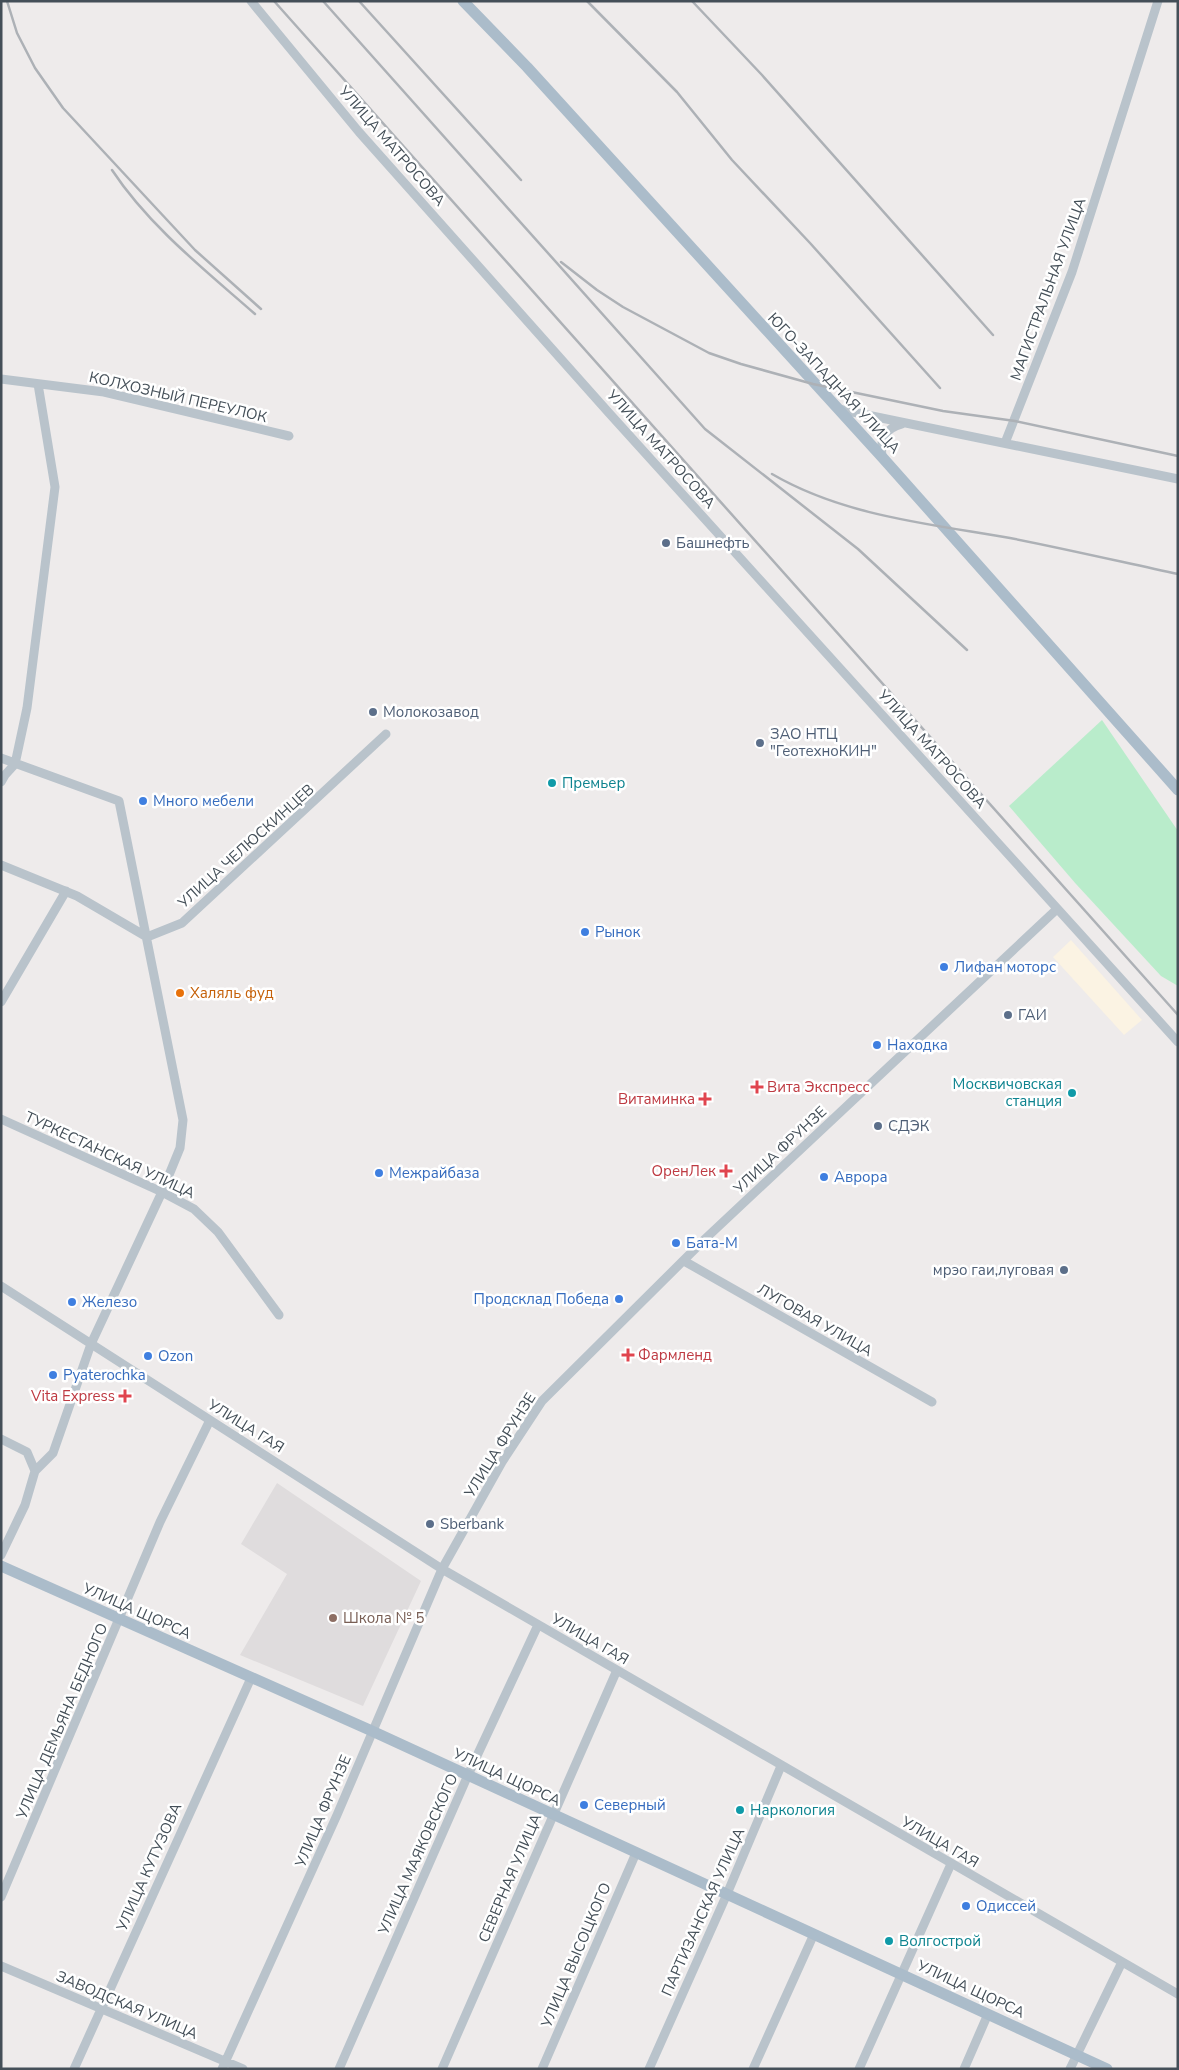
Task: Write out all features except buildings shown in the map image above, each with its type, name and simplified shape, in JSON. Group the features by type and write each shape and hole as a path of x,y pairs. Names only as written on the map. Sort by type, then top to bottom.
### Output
{"main road":[{"name":"ЮГО-ЗАПАДНАЯ УЛИЦА","path":"463,1 527,68 882,457 1178,790"},
{"name":"УЛИЦА ЩОРСА","path":"1,1566 372,1731 1107,2069"}],"street":[{"name":"УЛИЦА МАТРОСОВА","path":"250,1 359,132 471,258 1178,1042"},
{"name":"МАГИСТРАЛЬНАЯ УЛИЦА","path":"1004,443 1072,272 1158,1"},
{"name":"КОЛХОЗНЫЙ ПЕРЕУЛОК","path":"1,379 104,392 289,436"},
{"path":"1,782 4,774 15,764 27,708 55,487 38,384"},
{"path":"837,409 902,424 1178,479"},
{"path":"882,457 882,439 886,431 902,424"},
{"name":"УЛИЦА ЧЕЛЮСКИНЦЕВ","path":"147,937 182,923 386,734"},
{"path":"1,758 118,801 183,1120 180,1148 162,1192 91,1344 53,1453 35,1471 25,1505 1,1555"},
{"path":"1,865 66,892 147,937"},
{"path":"1,1002 66,892"},
{"name":"УЛИЦА ФРУНЗЕ","path":"223,2065 295,1910 442,1569 502,1462 542,1401 684,1261 1057,909"},
{"name":"ТУРКЕСТАНСКАЯ УЛИЦА","path":"1,1119 162,1192 194,1210 218,1232 279,1315"},
{"name":"ЛУГОВАЯ УЛИЦА","path":"684,1261 932,1402"},
{"name":"УЛИЦА ГАЯ","path":"1,1286 442,1569 1178,1994"},
{"name":"УЛИЦА ДЕМЬЯНА БЕДНОГО","path":"1,1897 160,1522 210,1420"},
{"path":"1,1439 27,1452 35,1471"},
{"name":"УЛИЦА МАЯКОВСКОГО","path":"339,2069 468,1776 538,1625"},
{"name":"СЕВЕРНАЯ УЛИЦА","path":"442,2069 552,1814 618,1670"},
{"name":"УЛИЦА КУТУЗОВА","path":"74,2069 251,1678"},
{"name":"ПАРТИЗАНСКАЯ УЛИЦА","path":"649,2069 727,1894 781,1766"},
{"name":"УЛИЦА ВЫСОЦКОГО","path":"542,2069 636,1853"},
{"path":"859,2069 951,1864"},
{"path":"753,2069 814,1934"},
{"path":"1070,2069 1122,1962"},
{"name":"ЗАВОДСКАЯ УЛИЦА","path":"1,1966 100,2008 223,2065 243,2069"},
{"path":"964,2069 988,2014"}],"shaded area":[{"path":"1071,940 1142,1020 1124,1035 1053,957"},
{"name":"Школа № 5","path":"277,1483 421,1581 363,1706 240,1655 287,1574 241,1544"}],"green space":[{"path":"1102,720 1178,831 1178,986 1161,976 1076,884 1009,806"}],"railway":[{"path":"7,1 17,33 35,68 63,108 195,250 261,309"},
{"path":"274,1 1178,1015"},
{"path":"323,1 705,429 858,549 967,650"},
{"path":"359,1 521,180"},
{"path":"587,1 677,92 732,160 810,243 940,388"},
{"path":"692,1 762,75 993,335"},
{"path":"112,170 160,229 255,314"},
{"path":"561,262 597,290 623,307 709,353 741,364 813,384 943,411 1015,421 1178,456"},
{"path":"772,474 828,500 858,509 919,523 1010,538 1178,574"}],"place":[{"name":"Башнефть","path":"666,543"},
{"name":"Молокозавод","path":"373,712"},
{"name":"ЗАО НТЦ \"ГеотехноКИН\"","path":"760,743"},
{"name":"Премьер","path":"552,783"},
{"name":"Много мебели","path":"143,801"},
{"name":"Рынок","path":"585,932"},
{"name":"Лифан моторс","path":"944,967"},
{"name":"Халяль фуд","path":"180,993"},
{"name":"ГАИ","path":"1008,1015"},
{"name":"Находка","path":"877,1045"},
{"name":"Вита Экспресс","path":"757,1087"},
{"name":"Москвичовская станция","path":"1072,1093"},
{"name":"Витаминка","path":"705,1099"},
{"name":"СДЭК","path":"878,1126"},
{"name":"ОренЛек","path":"726,1171"},
{"name":"Межрайбаза","path":"379,1173"},
{"name":"Аврора","path":"824,1177"},
{"name":"Бата-М","path":"676,1243"},
{"name":"мрэо гаи,луговая","path":"1064,1270"},
{"name":"Продсклад Победа","path":"619,1299"},
{"name":"Железо","path":"72,1302"},
{"name":"Фармленд","path":"628,1355"},
{"name":"Ozon","path":"148,1356"},
{"name":"Pyaterochka","path":"53,1375"},
{"name":"Vita Express","path":"125,1396"},
{"name":"Sberbank","path":"430,1524"},
{"name":"Школа № 5","path":"333,1618"},
{"name":"Северный","path":"584,1805"},
{"name":"Наркология","path":"740,1810"},
{"name":"Одиссей","path":"966,1906"},
{"name":"Волгострой","path":"889,1941"}]}
